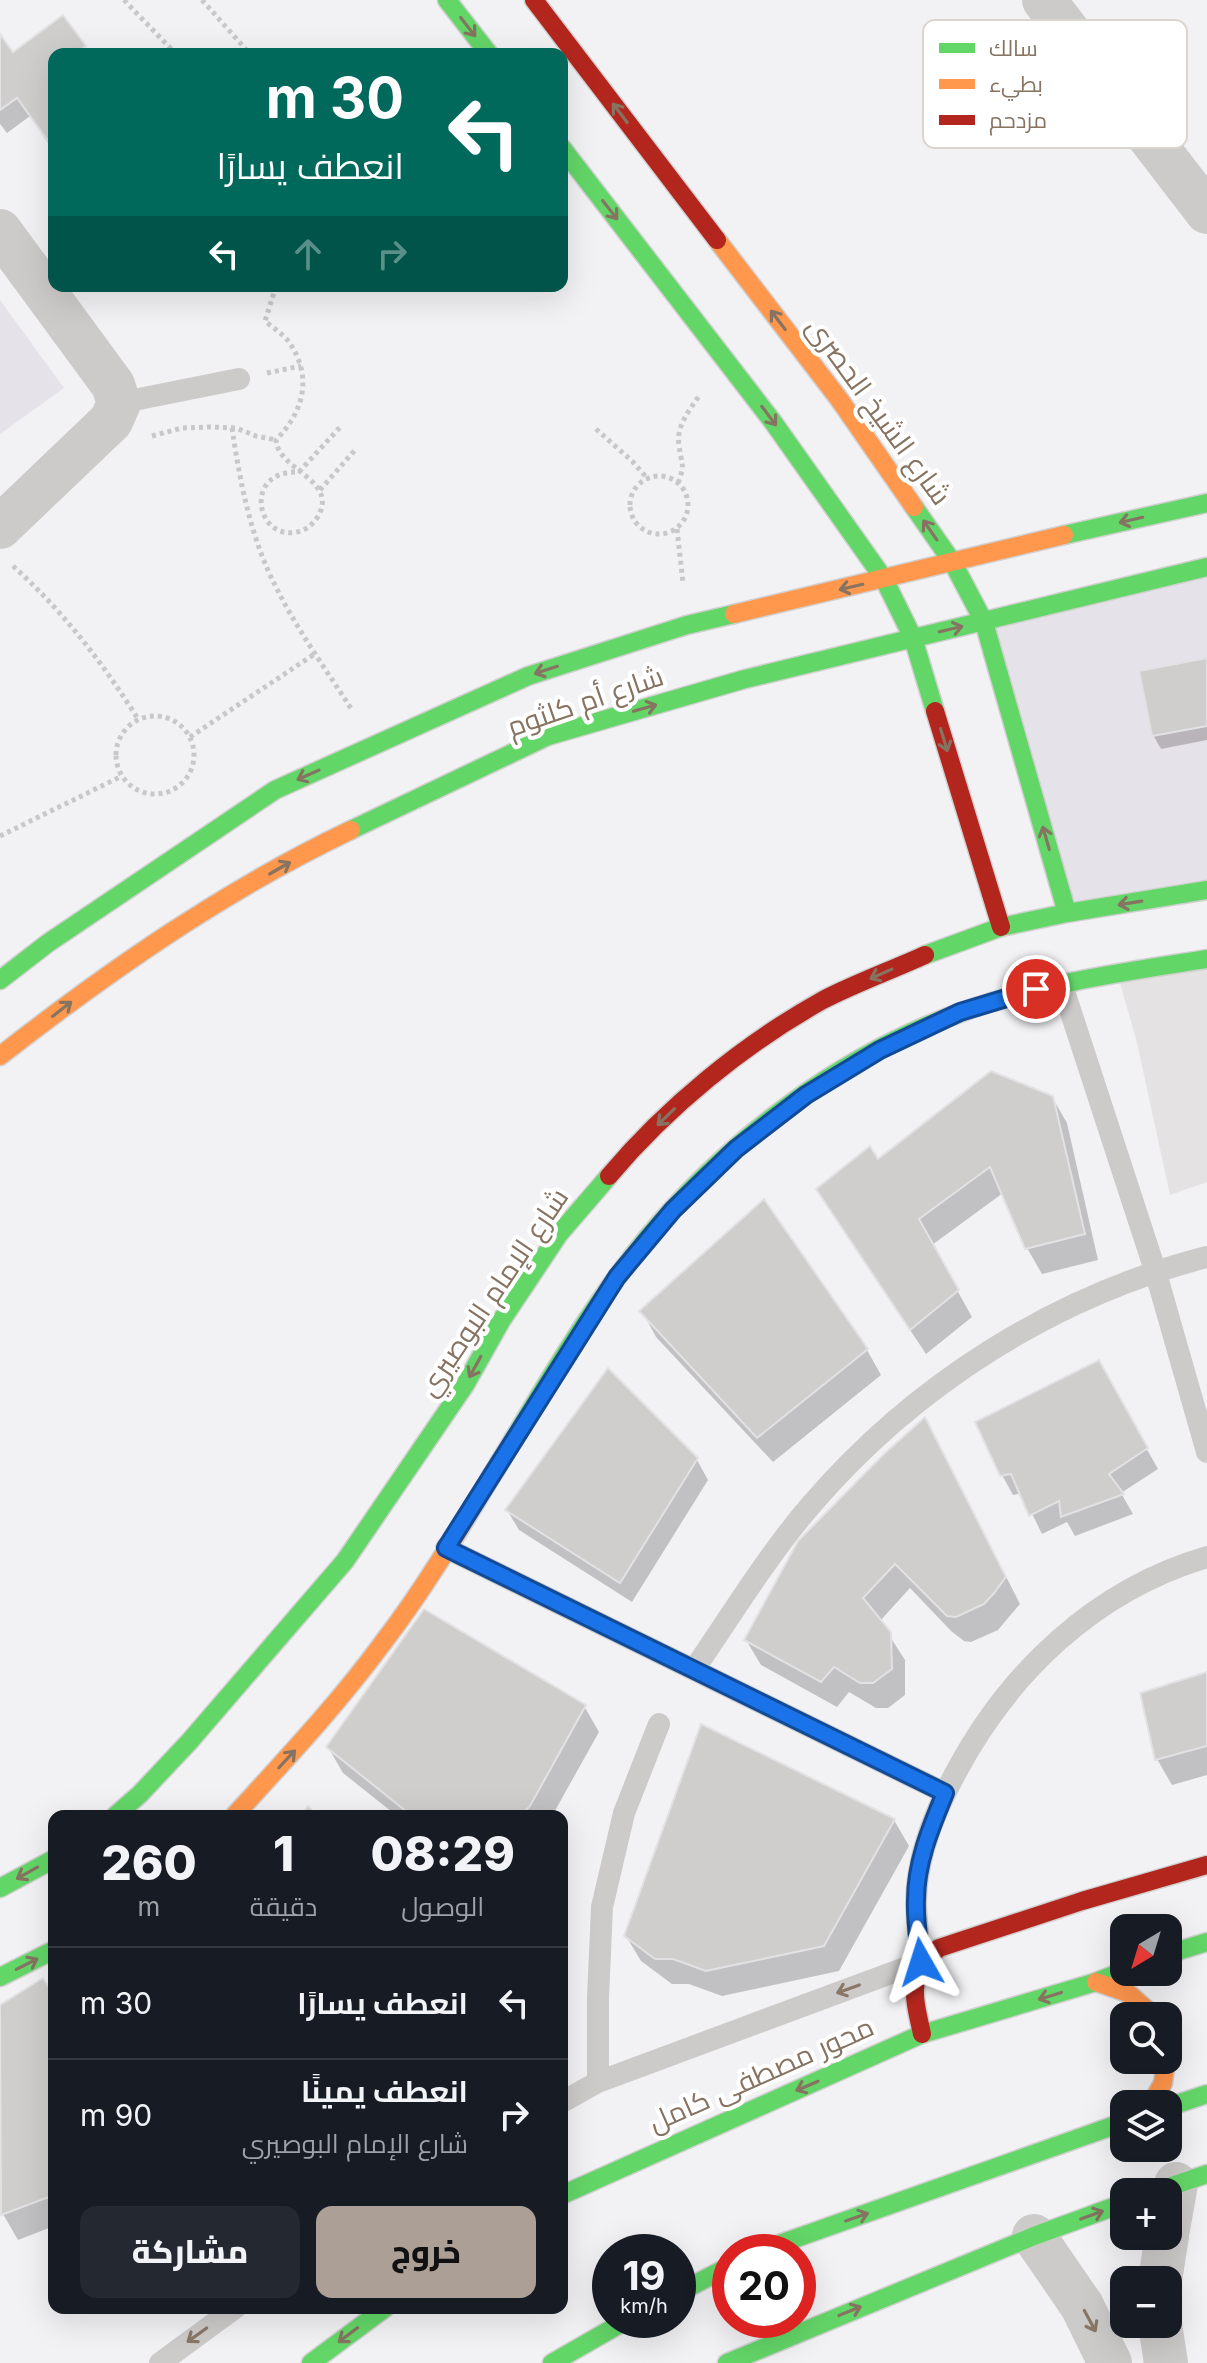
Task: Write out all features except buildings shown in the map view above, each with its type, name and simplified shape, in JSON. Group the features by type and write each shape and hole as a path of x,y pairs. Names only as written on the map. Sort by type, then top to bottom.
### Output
{"street":[{"path":"447,0 484,48"},
{"name":"شارع الشيخ الحصرى","path":"534,0 839,399 953,563 984,622 1067,913"},
{"path":"1044,0 1059,20"},
{"path":"1158,148 1207,212"},
{"path":"568,156 773,422 884,579 913,638 1001,927"},
{"path":"0,231 118,394 115,412 5,545"},
{"name":"شارع أم كلثوم","path":"0,980 145,875 275,790 528,676 687,625 1207,503"},
{"name":"شارع أم كلثوم","path":"0,1056 81,993 189,921 317,846 548,736 745,679 1207,567"},
{"name":"شارع الإمام البوصيري","path":"122,1810 189,1742 345,1561 465,1385 501,1321 546,1265 559,1234 616,1167 680,1104 749,1048 824,1000 927,954 1001,927 1207,890"},
{"path":"240,1810 332,1710 400,1619 569,1350 597,1295 673,1210 736,1149 806,1095 880,1050 960,1012 1061,982 1207,959"},
{"path":"501,1321 528,1318"},
{"path":"553,1329 569,1350"},
{"path":"0,1888 48,1862"},
{"path":"922,2034 913,1985 921,1962 939,1948 1082,1901 1207,1865"},
{"path":"1182,1950 1207,1942"},
{"path":"0,1977 48,1953"},
{"name":"محور مصطفى كامل","path":"568,2192 922,2034 1110,1976"},
{"path":"1096,1982 1120,1988 1142,2002"},
{"path":"1182,2102 1207,2094"},
{"path":"808,2234 1110,2127"},
{"path":"727,2363 1034,2236 1110,2208"},
{"path":"1034,2236 1082,2306 1110,2363"},
{"path":"311,2363 377,2314"},
{"path":"552,2363 596,2338"},
{"path":"1162,2338 1166,2363"}],"lane":[{"path":"115,412 239,379"},
{"path":"1061,982 1155,1270 1207,1452"},
{"path":"695,1668 811,1505 885,1430 968,1365 1058,1311 1155,1270 1207,1257"},
{"path":"446,1548 945,1793"},
{"path":"568,2099 598,2082 921,1962 916,1900 919,1870 929,1832 945,1793 995,1708 1025,1670 1061,1636 1100,1607 1142,1583 1207,1557"},
{"path":"598,2082 602,1907 624,1813 659,1724"},
{"path":"160,2363 227,2314"}],"path":[{"path":"124,0 170,48"},
{"path":"202,0 245,48"},
{"path":"274,292 265,321 287,339 301,366 303,396 293,423 276,440"},
{"path":"678,483 685,467 678,443 682,420 725,359"},
{"path":"115,412 153,436 182,428 232,428 276,440"},
{"path":"276,440 278,451 299,472 311,479 320,490 322,503 318,517 309,527 297,533 282,532 270,525 262,514 260,500 264,487 272,477 285,472 299,472 342,425"},
{"path":"232,428 239,473 261,552 276,587 374,745"},
{"path":"596,429 648,479"},
{"path":"320,490 355,450"},
{"path":"666,477 678,483 686,493 688,506 685,519 677,529 665,534 652,534 640,528 632,517 629,505 633,492 641,482 666,477"},
{"path":"677,529 687,625"},
{"path":"5,545 38,589 105,666 138,719"},
{"path":"190,737 316,653"},
{"path":"151,715 164,716 177,722 190,737 195,754 194,767 179,787 168,793 143,793 122,776 117,764 119,738 138,719 151,715"},
{"path":"0,836 122,776"}],"shaded area":[{"path":"0,300 64,388 0,434"},
{"path":"1207,567 1207,890 1067,913 984,622"},
{"path":"1207,968 1207,1182 1170,1195 1137,1043 1120,983"}],"traffic: fast":[{"path":"447,0 484,48"},
{"path":"568,156 773,422 884,579 913,638 935,711"},
{"path":"1064,535 1207,503"},
{"path":"914,507 953,563 984,622 1067,913"},
{"path":"351,830 548,736 745,679 1207,567"},
{"path":"0,980 48,943 275,790 528,676 687,625 734,614"},
{"path":"925,955 1001,927 1207,890"},
{"path":"492,1475 585,1323 648,1237 715,1166 792,1103 876,1050 965,1011 1054,986 1207,959"},
{"path":"122,1810 189,1742 345,1561 465,1385 501,1321 559,1234 609,1176"},
{"path":"0,1888 48,1862"},
{"path":"1182,1950 1207,1942"},
{"path":"0,1977 48,1953"},
{"path":"568,2192 922,2034 1110,1976"},
{"path":"1182,2102 1207,2094"},
{"path":"808,2234 1110,2127"},
{"path":"1182,2182 1207,2174"},
{"path":"727,2363 1034,2236 1110,2208"},
{"path":"696,2284 712,2275"},
{"path":"311,2363 377,2314"},
{"path":"552,2363 596,2338"}],"traffic: slow":[{"path":"717,240 839,399 914,507"},
{"path":"734,614 1064,535"},
{"path":"0,1056 83,993 213,905 351,830"},
{"path":"239,1810 365,1667 426,1582 492,1475"},
{"path":"1096,1982 1128,1993 1138,2002"},
{"path":"1159,2090 1164,2074"}],"traffic: jam":[{"path":"534,0 717,240"},
{"path":"935,711 1001,927"},
{"path":"609,1176 681,1102 764,1036 823,1000 925,955"},
{"path":"922,2034 915,1987 921,1968 939,1948 1082,1901 1207,1865"}],"route":[{"path":"921,1962 916,1900 919,1870 929,1832 945,1793 446,1548 617,1277 673,1210 736,1149 806,1095 880,1050 960,1012 1036,989"}]}
